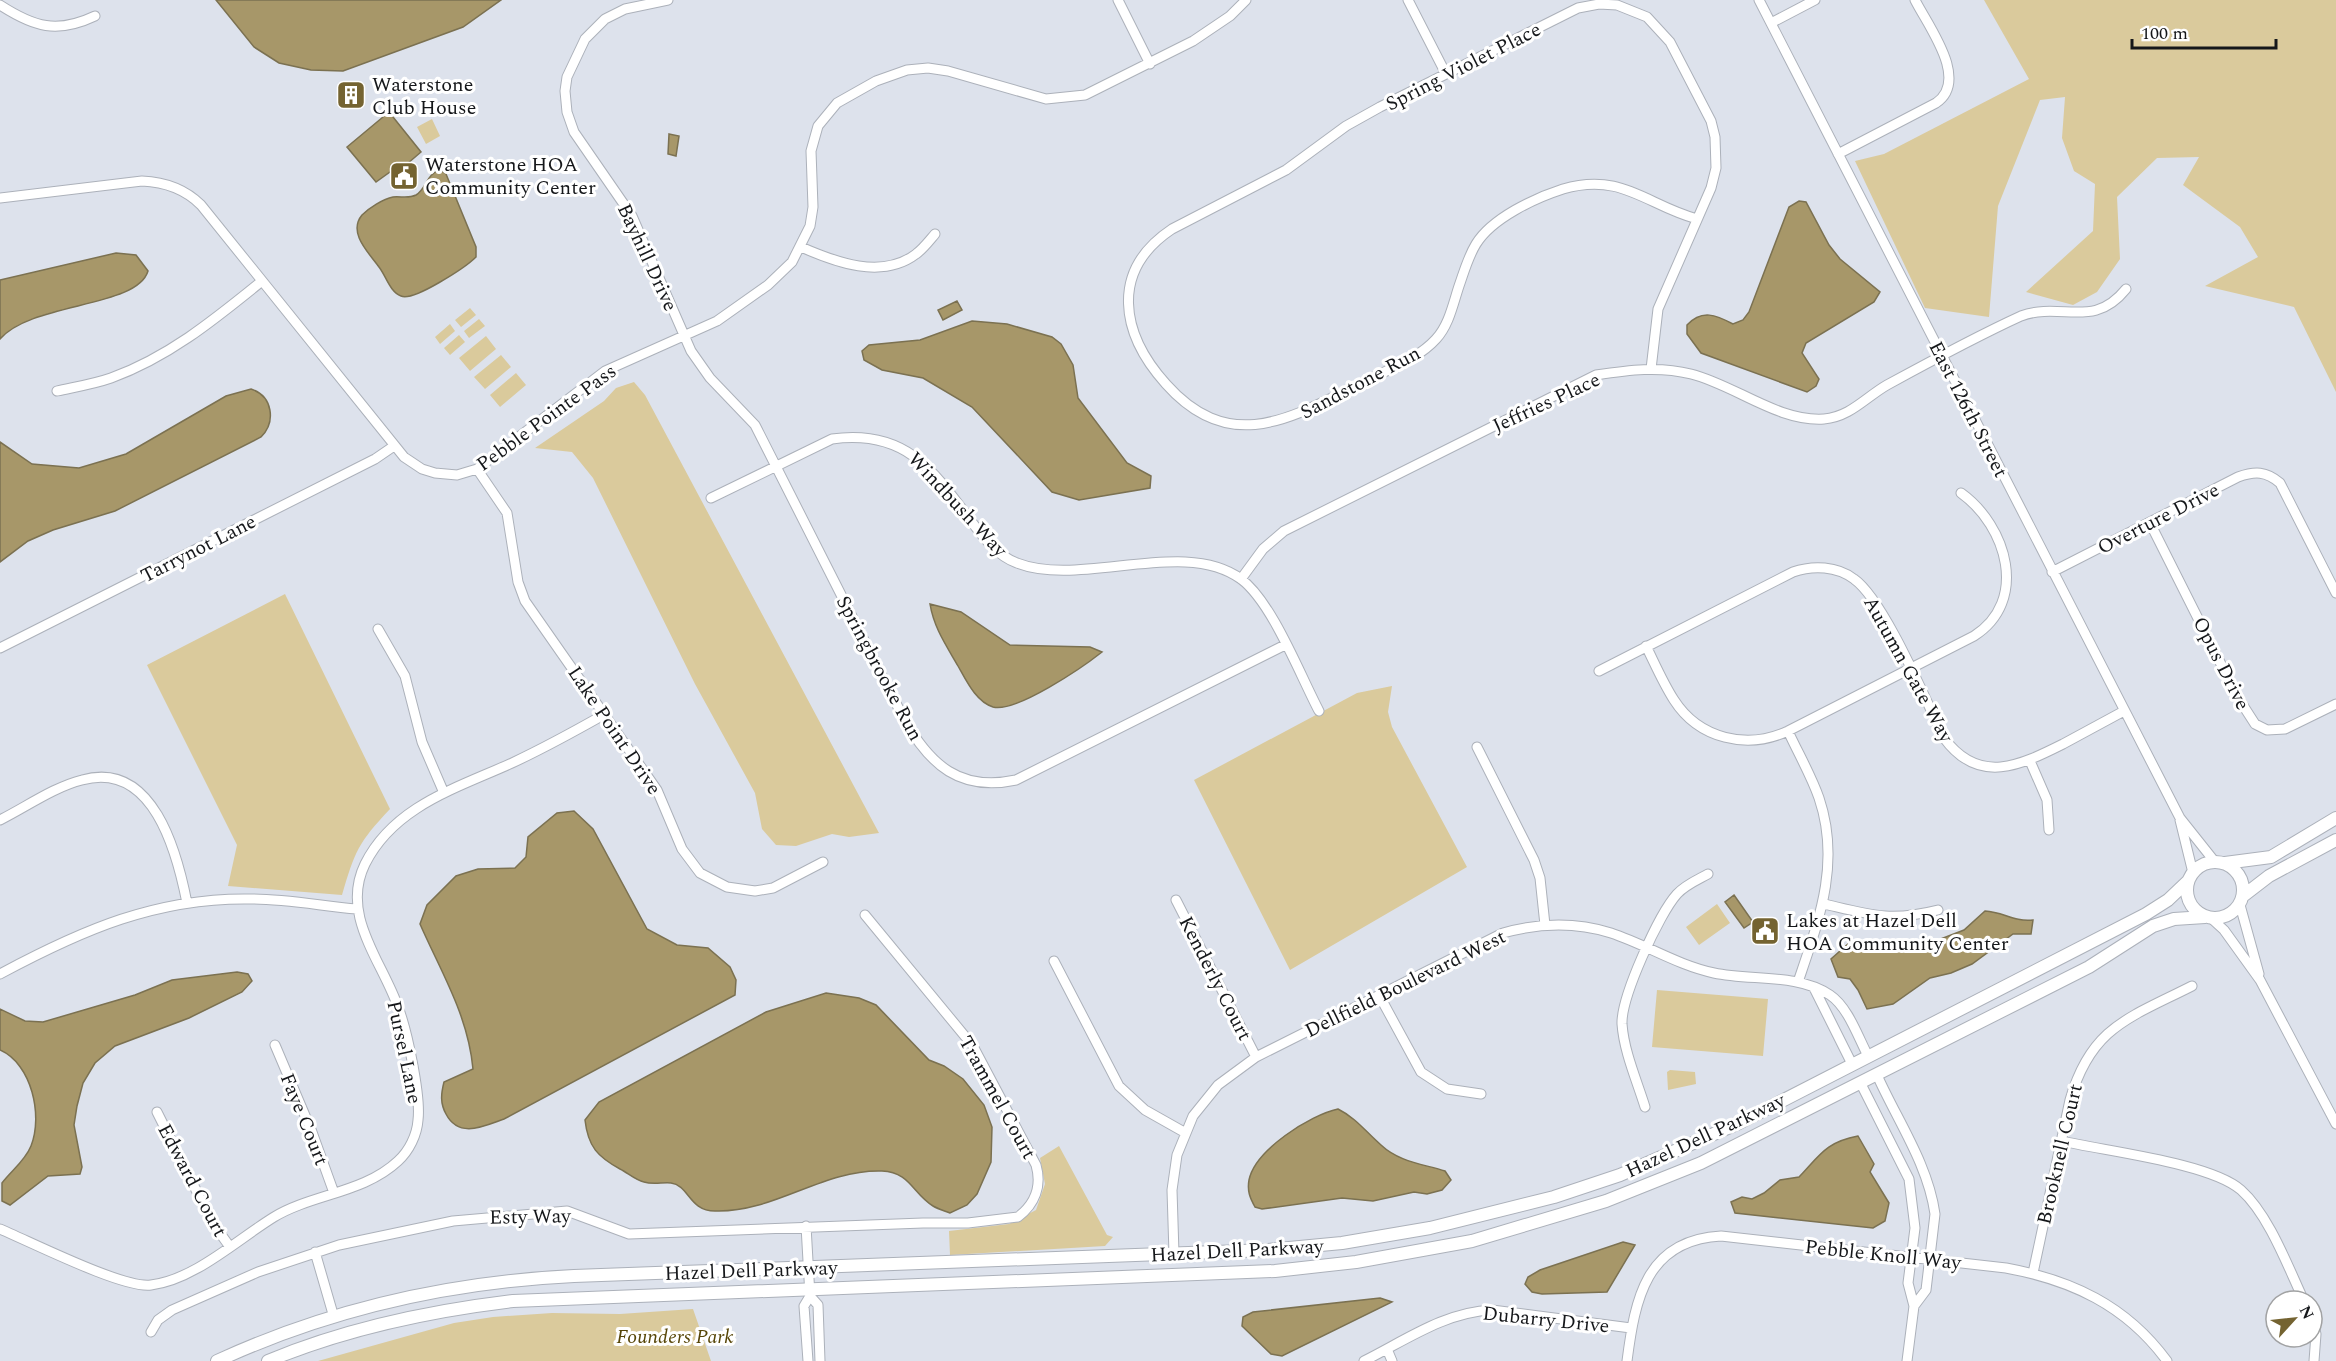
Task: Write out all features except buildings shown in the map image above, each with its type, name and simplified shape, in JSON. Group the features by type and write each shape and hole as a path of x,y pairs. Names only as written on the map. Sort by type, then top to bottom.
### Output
{"main road":[{"path":"2336,818 2271,857 2200,866 2191,877 2190,903 2208,918 2230,915 2242,900 2269,876 2336,840"},
{"path":"2220,863 2240,876 2242,900"},
{"name":"Hazel Dell Parkway","path":"217,1361 333,1314 408,1295 504,1281 1268,1250 1370,1239 1472,1219 1620,1175 1739,1123 2155,909 2191,877"},
{"name":"Hazel Dell Parkway","path":"268,1361 355,1330 474,1305 537,1299 810,1292 1247,1273 1347,1264 1488,1237 1606,1202 1701,1163 2089,967 2158,924 2174,919 2208,918"}],"street":[{"name":"Bayhill Drive","path":"668,0 625,9 605,19 585,39 573,59 565,91 567,112 574,132 632,216 685,335"},
{"path":"1118,0 1150,64"},
{"name":"Pebble Pointe Pass","path":"0,198 142,181 173,186 201,205 394,446 410,462 427,471 451,475 477,469 605,371 717,321 768,285 792,262 810,226 813,207 810,151 818,126 837,103 876,81 907,70 928,68 948,71 1046,99 1067,98 1101,89 1150,64 1213,29 1245,0"},
{"path":"1408,0 1446,74"},
{"name":"East 126th Street","path":"1759,0 2180,818 2220,863"},
{"path":"1771,23 1815,0"},
{"path":"1838,154 1936,103 1947,92 1951,78 1948,66 1915,0"},
{"path":"0,4 34,23 56,27 78,24 95,16"},
{"name":"Spring Violet Place","path":"1142,353 1133,334 1128,295 1133,275 1142,258 1160,237 1286,170 1346,126 1578,8 1599,4 1617,5 1647,17 1670,42 1711,121 1715,137 1716,168 1711,188 1658,309 1651,369"},
{"name":"Sandstone Run","path":"1142,353 1176,396 1190,407 1210,417 1247,425 1280,421 1295,416 1425,349 1445,327 1469,256 1477,242 1500,221 1546,196 1580,185 1605,184 1626,188 1697,219"},
{"path":"801,247 833,260 872,267 893,264 912,257 935,234"},
{"path":"57,391 107,379 169,351 204,328 262,280"},
{"name":"Jeffries Place","path":"1241,579 1263,549 1284,531 1596,375 1651,369 1693,374 1798,417 1827,419 1844,414 1884,387 2037,310 2091,313 2107,308 2126,290"},
{"name":"Springbrooke Run","path":"685,335 700,366 750,417 915,739 939,765 971,781 989,784 1016,780 1285,645"},
{"name":"Windbush Way","path":"711,498 832,438 853,436 889,441 921,460 986,540 1015,563 1032,568 1057,570 1196,563 1223,569 1241,579 1264,604 1319,711"},
{"name":"Tarrynot Lane","path":"0,648 375,459 394,446"},
{"name":"Lake Point Drive","path":"477,469 500,499 507,513 518,582 525,602 657,790 688,860 706,877 735,889 765,890 823,862"},
{"name":"Overture Drive","path":"2052,572 2238,477 2256,472 2265,473 2280,483 2336,593"},
{"path":"1646,646 1674,701 1700,727 1720,736 1742,741 1768,738 1788,731 1981,632 1999,612 2006,595 2008,573 2001,547 1982,512 1960,493"},
{"name":"Opus Drive","path":"2150,523 2237,696 2255,724 2267,730 2285,729 2336,704"},
{"name":"Autumn Gate Way","path":"1599,671 1793,572 1809,568 1825,568 1849,575 1866,589 1910,669 1944,738 1955,751 1973,762 1996,768 2030,761 2124,711"},
{"path":"378,628 405,676 422,742 444,792"},
{"name":"Pursel Lane","path":"0,1229 117,1279 143,1286 170,1280 210,1260 284,1211 374,1177 398,1161 411,1143 418,1122 418,1106 399,1008 362,928 357,909 361,875 375,848 406,815 444,792 525,757 605,714"},
{"path":"1788,731 1818,797 1828,836 1829,874 1824,904 1798,982"},
{"path":"1477,747 1534,860 1540,878 1545,925"},
{"path":"2030,761 2047,800 2049,830"},
{"path":"0,820 81,780 101,778 120,781 140,792 156,812 176,861 187,903"},
{"name":"East 126th Street","path":"2180,818 2191,877"},
{"path":"1646,1107 1622,1025 1625,1001 1647,949 1675,896 1683,888 1708,874"},
{"path":"0,974 90,928 134,914 187,903 251,899 357,909"},
{"name":"Kenderly Court","path":"1176,900 1256,1056"},
{"path":"2242,900 2260,980"},
{"path":"1824,904 1884,918 1902,918 1938,910"},
{"name":"Trammel Court","path":"865,915 946,1011 979,1055 1036,1165 1039,1182 1032,1203"},
{"path":"2208,918 2230,938 2260,980 2336,1124"},
{"name":"Dellfield Boulevard West","path":"1174,1254 1173,1177 1184,1132 1200,1105 1218,1085 1256,1056 1489,938 1515,930 1545,925 1601,930 1668,959 1712,972 1798,982 1827,993 1839,1003 1868,1056"},
{"path":"1054,961 1119,1086 1145,1110 1184,1132"},
{"name":"Brooknell Court","path":"2033,1273 2061,1141 2078,1074 2095,1045 2117,1025 2192,986"},
{"path":"1814,988 1852,1064"},
{"path":"1378,995 1421,1072 1447,1089 1481,1094"},
{"name":"Faye Court","path":"274,1045 312,1132 334,1193"},
{"path":"1877,1075 1921,1166 1934,1201 1935,1214 1926,1290 1914,1306"},
{"path":"1861,1084 1909,1179 1915,1228 1908,1283 1914,1306 1906,1361"},
{"name":"Edward Court","path":"157,1112 212,1222 230,1247"},
{"path":"2061,1141 2203,1171 2240,1189 2254,1204 2298,1289"},
{"name":"Esty Way","path":"151,1332 162,1317 198,1297 315,1252 379,1234 453,1221 540,1212 576,1213 629,1233 949,1224 1009,1220 1018,1217 1032,1203"},
{"path":"806,1227 810,1292 804,1306 808,1361"},
{"name":"Pebble Knoll Way","path":"1627,1361 1637,1300 1648,1274 1667,1254 1697,1239 1721,1236 2033,1273 2072,1285 2109,1305 2140,1330 2167,1361"},
{"path":"315,1252 333,1314"},
{"path":"810,1292 818,1305 820,1361"},
{"name":"Dubarry Drive","path":"1364,1361 1456,1314 1474,1311 1492,1310 1631,1333"},
{"path":"1387,1350 1392,1361"}],"green space":[{"path":"1984,0 2336,0 2336,392 2294,307 2205,286 2258,257 2240,227 2183,185 2199,157 2157,158 2117,197 2120,259 2097,292 2073,305 2026,292 2093,231 2095,184 2074,171 2062,138 2065,97 2040,100 1998,206 1989,317 1925,308 1855,161 1884,154 2029,79"},
{"path":"432,119 440,136 426,144 417,127"},
{"path":"470,308 476,315 461,327 455,320"},
{"path":"479,319 485,326 469,338 464,331"},
{"path":"450,324 455,331 440,344 435,337"},
{"path":"459,335 465,342 450,355 444,348"},
{"path":"486,336 496,349 470,371 459,358"},
{"path":"501,355 511,367 485,389 474,377"},
{"path":"516,373 526,385 500,407 490,395"},
{"path":"634,382 645,395 879,833 849,837 832,834 796,846 776,845 762,829 755,793 695,684 593,478 572,452 535,448 604,401 616,388"},
{"path":"285,594 390,809 359,848 342,895 228,886 237,845 147,665"},
{"path":"1392,686 1388,712 1392,727 1467,867 1290,970 1194,780 1357,693"},
{"path":"1717,904 1730,923 1699,945 1686,927"},
{"path":"1657,990 1768,999 1763,1056 1652,1047"},
{"path":"1670,1070 1695,1072 1696,1084 1668,1090 1667,1072"},
{"path":"1059,1146 1107,1235 1113,1237 1105,1246 950,1255 949,1231 1009,1224 1036,1210 1045,1184 1040,1158"},
{"name":"Founders Park","path":"693,1309 711,1361 318,1361 454,1323 493,1317 552,1313 620,1314"}],"shaded area":[{"path":"216,0 501,0 463,27 343,71 311,70 279,63 254,47"},
{"path":"389,112 421,152 393,176 390,172 376,182 347,147"},
{"path":"669,134 679,136 676,156 668,154"},
{"path":"440,170 446,174 476,247 476,257 427,289 416,294 401,296 391,287 361,243 357,229 358,222 365,212 376,204 393,197 416,195 429,178"},
{"path":"1799,201 1806,202 1829,245 1840,259 1880,292 1874,302 1806,343 1802,353 1819,379 1816,386 1807,392 1701,353 1687,334 1687,325 1704,315 1715,316 1733,324 1743,320 1749,312 1789,207"},
{"path":"116,253 136,255 148,271 140,283 125,292 105,299 35,318 15,327 0,339 0,280"},
{"path":"957,301 962,310 943,320 938,310"},
{"path":"972,321 1007,324 1052,337 1061,344 1073,365 1078,398 1127,463 1151,476 1150,488 1079,500 1052,492 972,407 923,378 882,370 864,360 862,351 869,345 920,340"},
{"path":"251,389 264,397 270,410 269,424 261,437 115,511 53,530 28,541 0,562 0,442 32,464 79,468 126,454 226,396"},
{"path":"930,604 961,612 1010,645 1090,647 1102,652 1065,678 1033,696 1004,707 993,707 981,700 968,684 941,636"},
{"path":"574,811 593,829 647,929 677,945 708,948 730,967 736,980 735,995 504,1119 480,1127 458,1126 451,1122 446,1114 442,1094 444,1082 473,1069 470,1049 460,1012 420,924 427,905 456,876 478,869 515,868 526,857 528,837 557,813"},
{"path":"1734,895 1753,922 1744,928 1725,902"},
{"path":"1985,911 2020,920 2033,920 2031,934 2013,934 1972,964 1951,973 1930,978 1893,1004 1867,1009 1850,979 1838,977 1831,959 1849,943 1894,950 1920,947 1964,930"},
{"path":"237,972 248,974 252,981 242,992 189,1018 115,1046 95,1063 83,1083 74,1125 82,1167 80,1174 48,1176 10,1205 2,1201 2,1183 22,1161 31,1146 36,1120 32,1092 27,1079 11,1057 0,1050 0,1009 25,1021 43,1022 135,995 172,980"},
{"path":"826,993 859,998 876,1005 929,1060 944,1066 963,1079 984,1105 992,1127 991,1162 977,1194 967,1205 950,1213 939,1209 926,1201 899,1175 882,1171 860,1172 839,1177 778,1199 737,1210 706,1210 694,1203 677,1185 641,1181 606,1160 595,1150 586,1129 585,1120 599,1102 766,1012"},
{"path":"1338,1109 1356,1121 1388,1151 1411,1162 1445,1171 1451,1180 1442,1190 1427,1194 1414,1192 1373,1201 1342,1198 1262,1209 1255,1207 1249,1194 1248,1184 1253,1169 1262,1157 1285,1135 1299,1126"},
{"path":"1858,1136 1874,1164 1870,1172 1889,1203 1885,1221 1873,1228 1735,1213 1731,1202 1742,1197 1752,1199 1780,1180 1799,1177 1824,1150 1838,1142"},
{"path":"1623,1242 1635,1245 1607,1292 1542,1294 1532,1292 1525,1284 1528,1277 1540,1270"},
{"path":"1380,1298 1392,1302 1282,1356 1271,1354 1242,1326 1243,1317 1253,1312"}],"place":[{"name":"Waterstone Club House","path":"351,95"},
{"name":"Waterstone HOA Community Center","path":"404,176"},
{"name":"Lakes at Hazel Dell HOA Community Center","path":"1765,931"}]}
